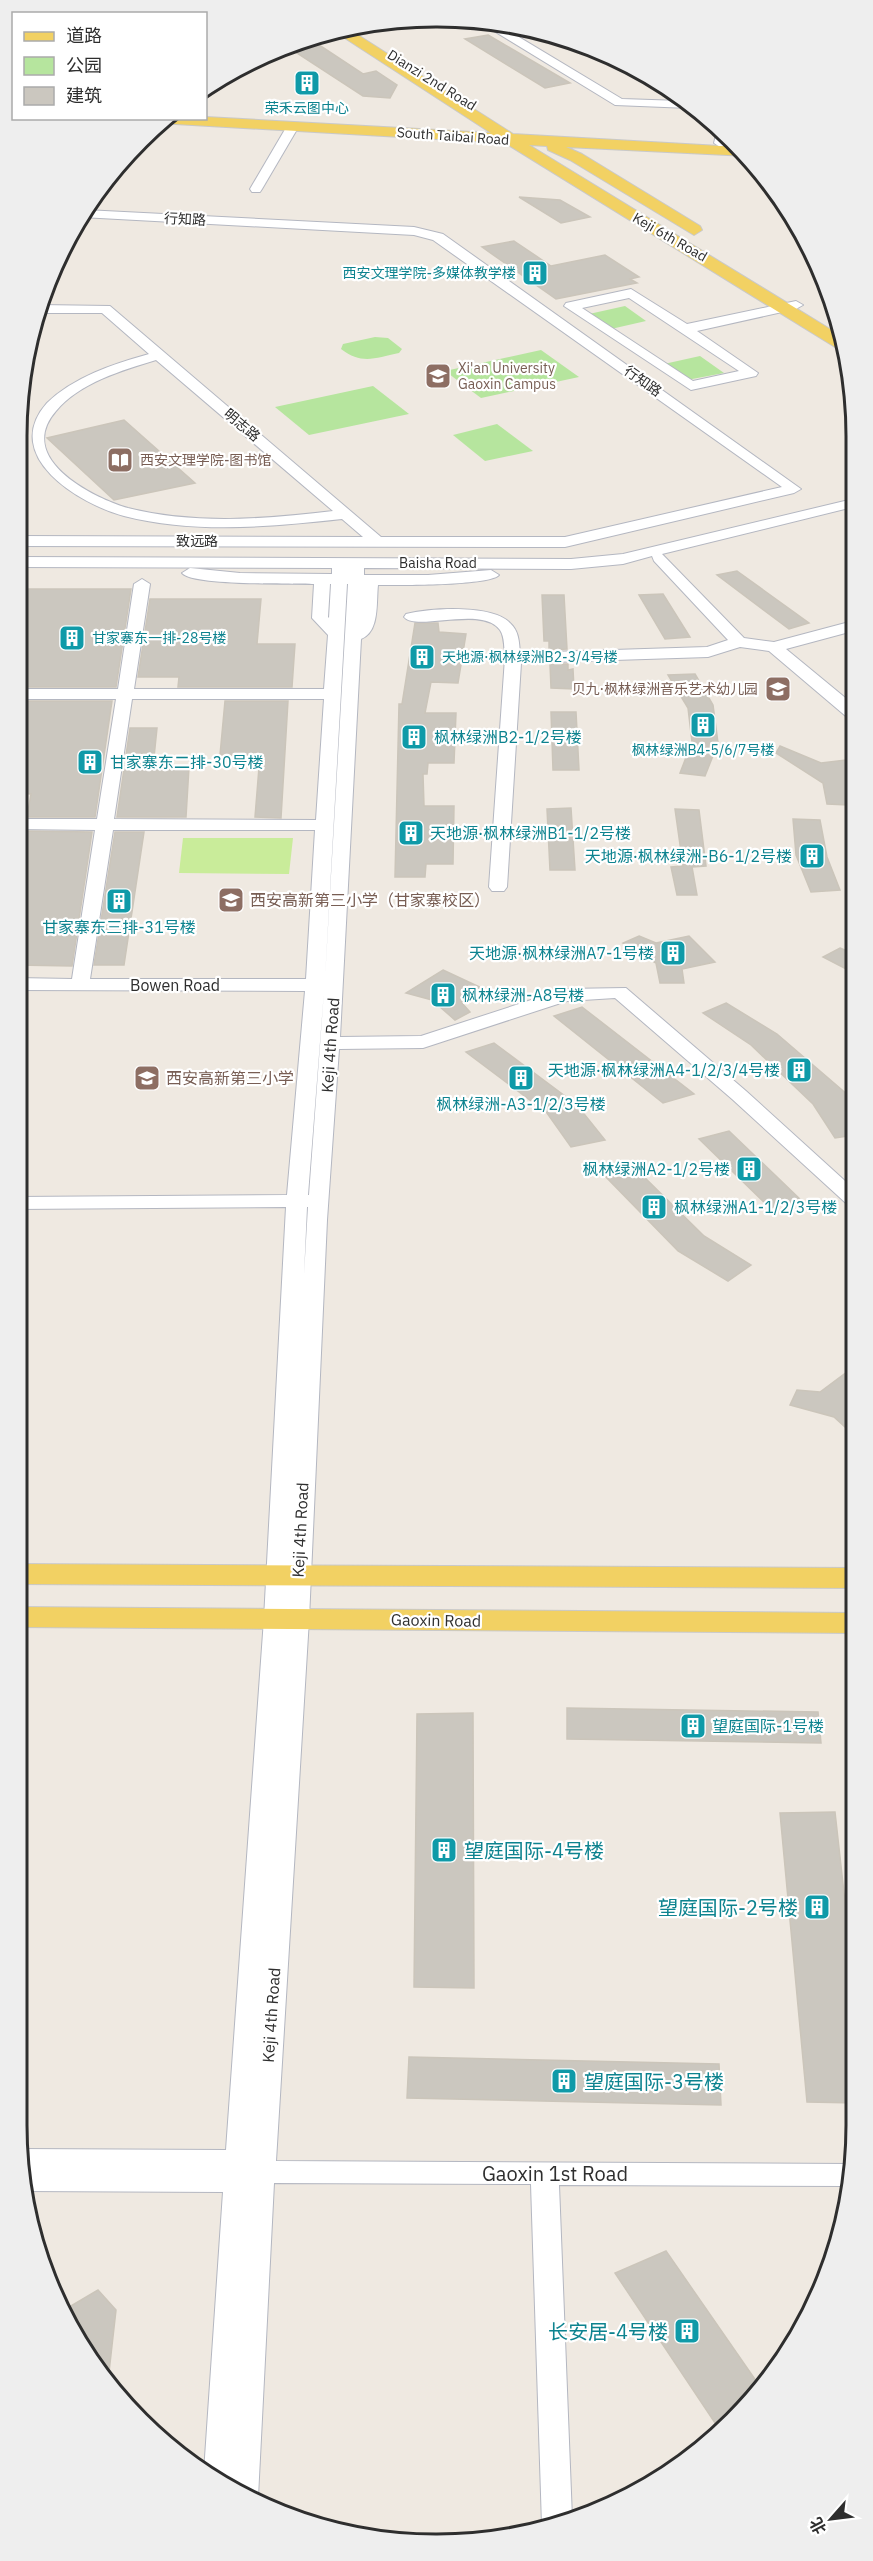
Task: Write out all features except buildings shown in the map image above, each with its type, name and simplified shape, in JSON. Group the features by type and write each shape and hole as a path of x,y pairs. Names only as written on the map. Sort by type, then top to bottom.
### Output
{"main road":[{"name":"Dianzi 2nd Road","path":"359,35 505,135"},
{"name":"Dianzi 2nd Road","path":"350,37 505,135"},
{"name":"South Taibai Road","path":"207,114 505,135"},
{"name":"South Taibai Road","path":"181,120 505,135 718,140"},
{"name":"Keji 6th Road","path":"505,135 538,142 570,159 830,326"},
{"path":"505,135 792,303 836,347"},
{"path":"538,142 730,151"},
{"path":"570,159 617,146"},
{"path":"570,159 705,236"},
{"name":"Keji 6th Road","path":"792,303 833,337"},
{"path":"27,1574 846,1578"},
{"name":"Gaoxin Road","path":"27,1617 846,1623"}],"street":[{"path":"504,33 619,102 676,105"},
{"path":"256,189 293,126"},
{"name":"行知路","path":"93,215 414,231 438,237 794,489 566,542 378,542"},
{"path":"686,329 751,374 691,386 571,306 631,293 686,329 792,303"},
{"name":"明志路","path":"48,309 105,309 378,542"},
{"path":"159,355 101,372 74,386 39,413 32,427 31,438 35,452 55,476 91,499 125,511 176,522 253,524 345,514"},
{"name":"Baisha Road","path":"27,562 347,573 571,564 623,559 846,505"},
{"path":"27,570 175,571 218,578 347,573 459,579 520,572 571,571 620,566 846,514"},
{"name":"致远路","path":"27,541 378,542"},
{"path":"659,558 739,642"},
{"path":"344,638 320,618 347,573"},
{"name":"Keji 4th Road","path":"220,2472 246,2172 286,1619 297,1201 324,985 347,573"},
{"path":"80,985 104,824 127,694 142,584"},
{"path":"412,617 475,614 498,618 508,628 513,658 498,886"},
{"path":"513,658 708,652 739,642 774,647 846,628"},
{"name":"Keji 4th Road","path":"288,1576 330,1043 324,985 325,825 332,694 344,638"},
{"path":"774,647 846,707"},
{"path":"27,694 332,694"},
{"path":"27,824 325,825"},
{"name":"Bowen Road","path":"27,984 324,985"},
{"path":"330,1043 423,1042 564,995 619,992 739,1095 846,1193"},
{"path":"27,1203 318,1200"},
{"name":"Gaoxin 1st Road","path":"29,2160 246,2172"},
{"name":"Keji 4th Road","path":"243,2485 246,2172"},
{"name":"Gaoxin 1st Road","path":"31,2180 246,2172 842,2175"},
{"path":"545,2173 557,2515"}],"green space":[{"path":"625,306 646,321 611,329 589,314"},
{"path":"375,337 388,338 402,349 399,353 362,359 341,349 343,344"},
{"path":"541,350 579,377 481,398 445,371"},
{"path":"700,356 724,373 687,380 664,364"},
{"path":"373,386 409,414 309,435 275,407"},
{"path":"497,424 533,451 485,461 453,435"},
{"path":"183,838 293,838 289,874 179,873"}],"place":[{"name":"荣禾云图中心","path":"307,83"},
{"name":"西安文理学院-多媒体教学楼","path":"535,273"},
{"name":"Xi'an University Gaoxin Campus","path":"438,376"},
{"name":"西安文理学院-图书馆","path":"120,460"},
{"name":"甘家寨东一排-28号楼","path":"72,638"},
{"name":"天地源·枫林绿洲B2-3/4号楼","path":"422,657"},
{"name":"贝九·枫林绿洲音乐艺术幼儿园","path":"778,689"},
{"name":"枫林绿洲B4-5/6/7号楼","path":"703,725"},
{"name":"枫林绿洲B2-1/2号楼","path":"414,737"},
{"name":"甘家寨东二排-30号楼","path":"90,762"},
{"name":"天地源·枫林绿洲B1-1/2号楼","path":"411,833"},
{"name":"天地源·枫林绿洲-B6-1/2号楼","path":"812,856"},
{"name":"西安高新第三小学（甘家寨校区）","path":"231,900"},
{"name":"甘家寨东三排-31号楼","path":"119,901"},
{"name":"天地源·枫林绿洲A7-1号楼","path":"673,953"},
{"name":"枫林绿洲-A8号楼","path":"443,995"},
{"name":"天地源·枫林绿洲A4-1/2/3/4号楼","path":"799,1070"},
{"name":"西安高新第三小学","path":"147,1078"},
{"name":"枫林绿洲-A3-1/2/3号楼","path":"521,1078"},
{"name":"枫林绿洲A2-1/2号楼","path":"749,1169"},
{"name":"枫林绿洲A1-1/2/3号楼","path":"654,1207"},
{"name":"望庭国际-1号楼","path":"693,1726"},
{"name":"望庭国际-4号楼","path":"444,1850"},
{"name":"望庭国际-2号楼","path":"817,1907"},
{"name":"望庭国际-3号楼","path":"564,2081"},
{"name":"长安居-4号楼","path":"687,2331"}]}
